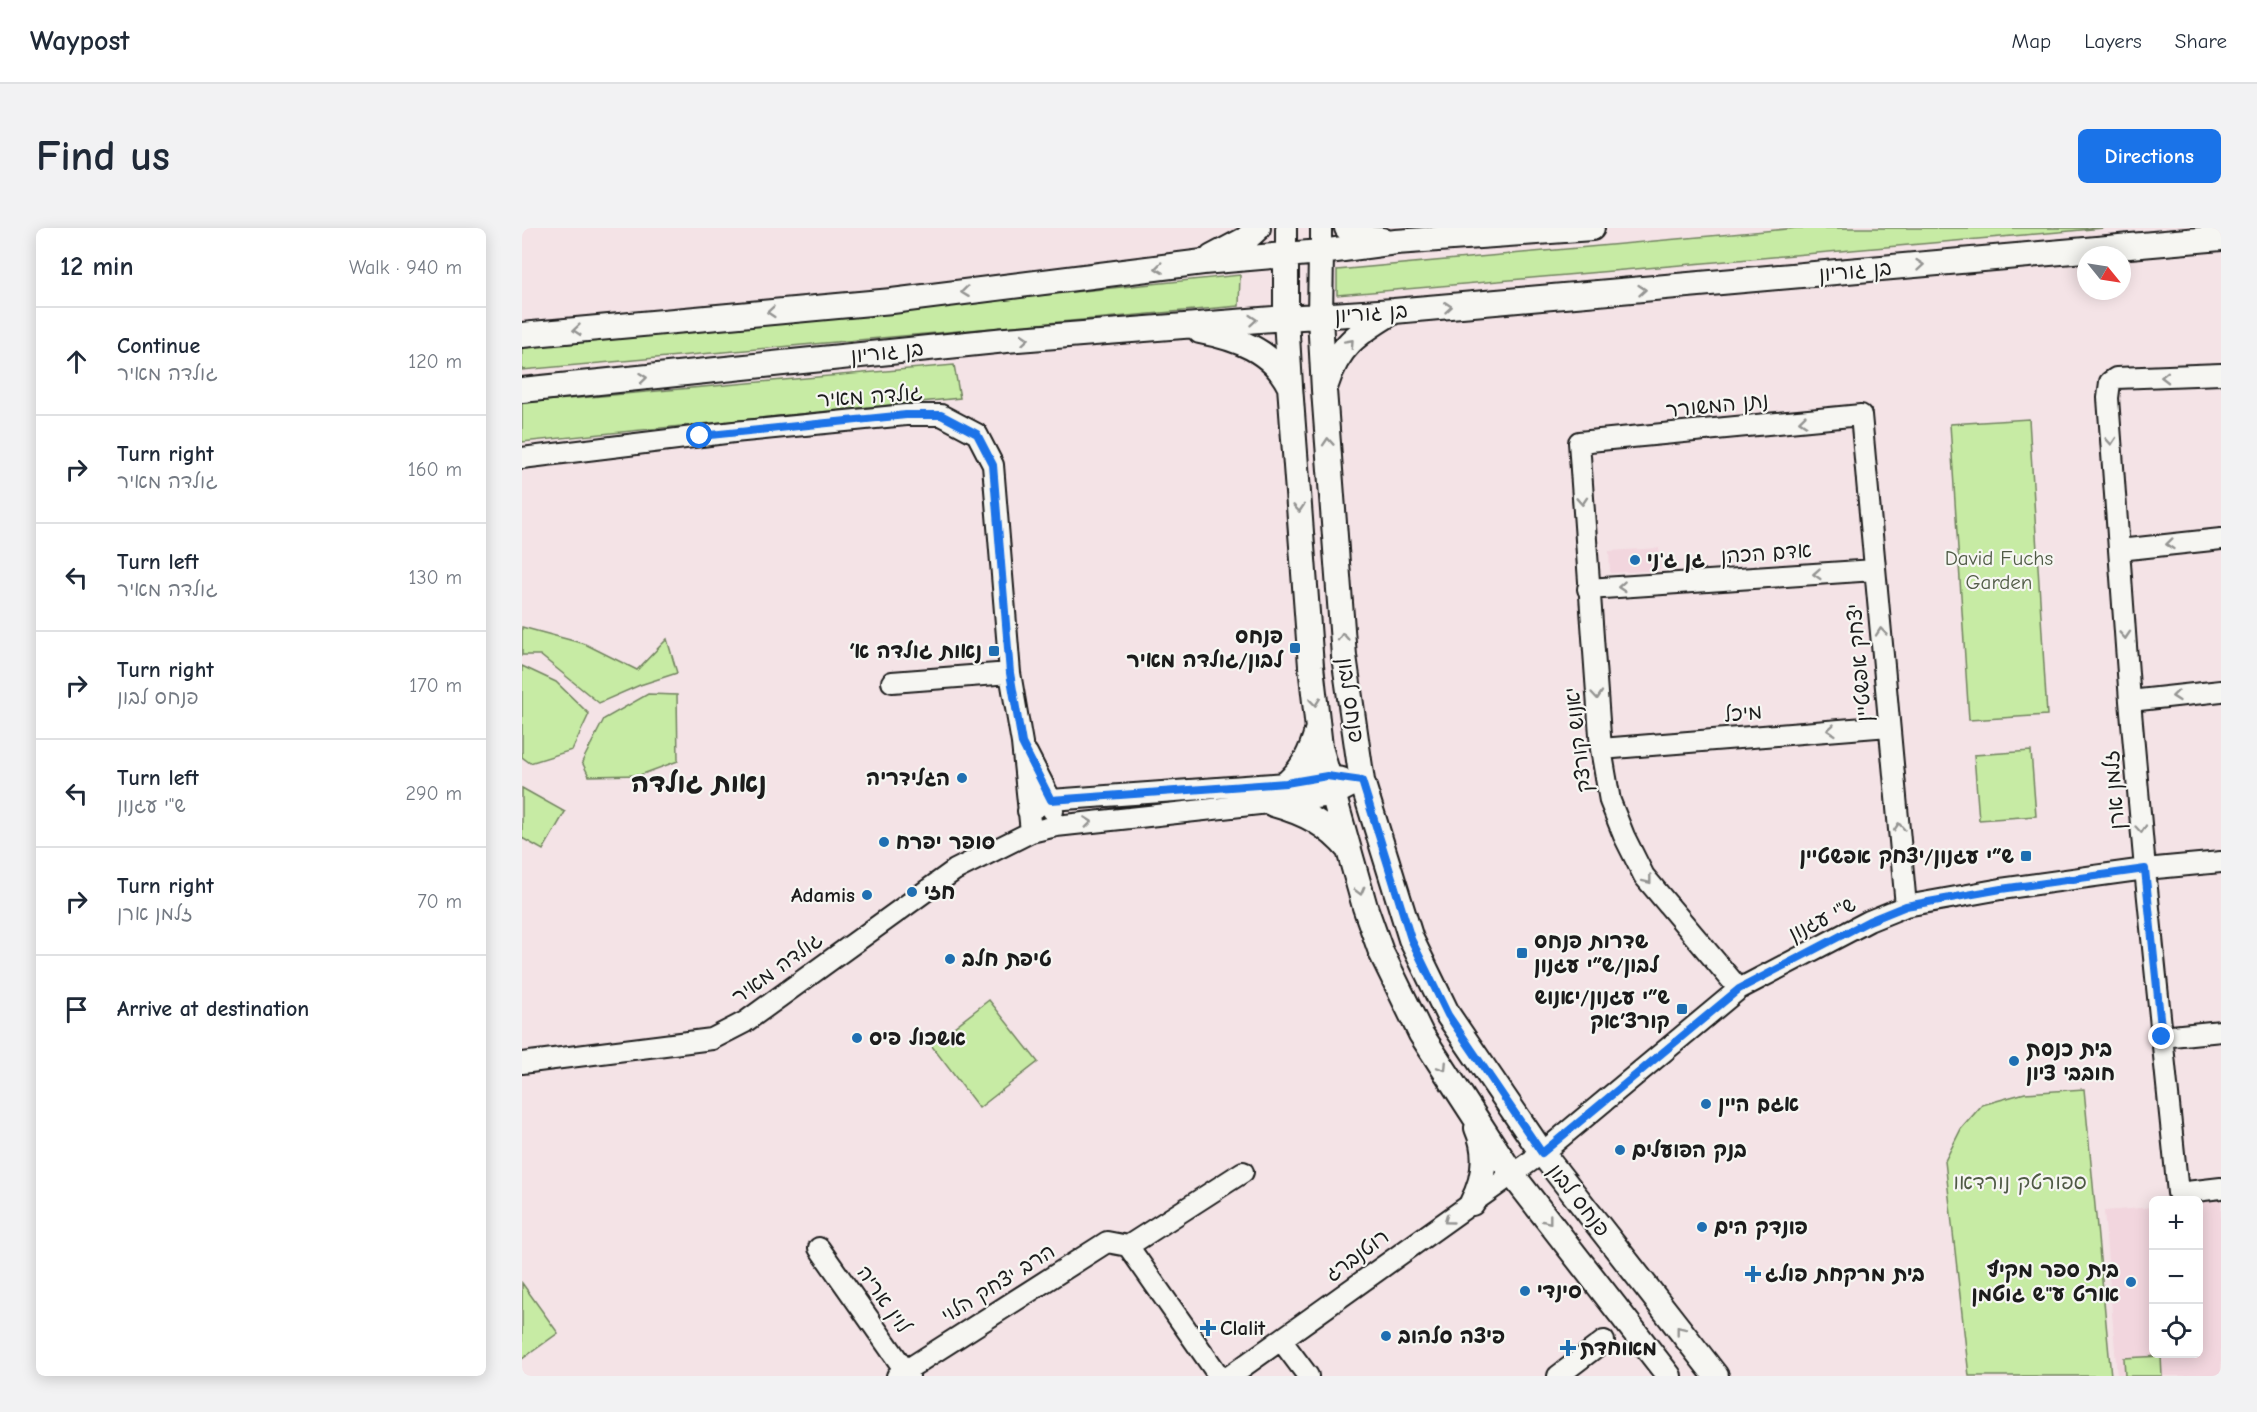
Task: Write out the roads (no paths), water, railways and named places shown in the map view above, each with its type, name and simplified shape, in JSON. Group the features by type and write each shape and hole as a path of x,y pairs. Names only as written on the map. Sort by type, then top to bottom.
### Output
{"main road":[{"path":"1203,262 1246,239 1258,228"},
{"path":"1347,228 1369,239 1396,242"},
{"path":"522,335 892,301 1203,262 1321,252 1396,242 1592,228"},
{"name":"בן גוריון","path":"522,390 1006,340 1394,311 2221,238"},
{"name":"פנחס לבון","path":"1321,252 1320,316 1324,390 1344,656 1362,781 1411,939 1448,1015 1542,1153 1716,1376"},
{"name":"פנחס לבון","path":"1286,254 1286,318 1290,387 1320,747 1365,907 1381,952 1421,1034 1512,1174 1669,1376"},
{"path":"1324,390 1336,360 1345,346 1356,335 1394,311"},
{"path":"1174,327 1242,342 1274,363 1283,372 1290,387"},
{"path":"1287,783 1311,754 1318,729"},
{"path":"1273,804 1303,813 1320,823 1333,833 1350,852"},
{"path":"1467,1104 1480,1134 1483,1155 1483,1173 1472,1203"}],"street":[{"path":"1286,228 1286,254"},
{"path":"1321,228 1321,252"},
{"name":"זלמן ארן","path":"2221,374 2116,378 2110,382 2108,398 2130,701 2178,1193 2221,1188"},
{"name":"גולדה מאיר","path":"522,458 734,432 906,415 941,415 977,434 993,465 1010,673 1022,743 1031,832"},
{"name":"נתן המשורר","path":"1579,442 1861,415"},
{"name":"יצחק אפשטיין","path":"1861,415 1906,906"},
{"name":"יאנוש קורצק","path":"1579,442 1601,749 1610,801 1644,876 1739,989"},
{"path":"2119,550 2221,539"},
{"name":"אדם הכהן","path":"1588,589 1875,570"},
{"path":"892,682 1010,673"},
{"path":"2130,701 2221,691"},
{"name":"מיכל","path":"1601,749 1889,726"},
{"name":"גולדה מאיר","path":"1022,743 1051,800 1056,826"},
{"name":"גולדה מאיר","path":"522,1063 712,1039 745,1022 955,870 1031,832 1056,826 1225,807 1273,804 1330,786 1362,781"},
{"name":"גולדה מאיר","path":"1028,811 1051,800 1287,783 1330,786"},
{"path":"1222,787 1225,807"},
{"name":"ש\"י עגנון","path":"1512,1174 1542,1153 1739,989 1869,921 1906,906 2001,889 2145,869 2221,862"},
{"path":"2162,1037 2221,1031"},
{"path":"1219,1376 1128,1246 1243,1172"},
{"name":"רוטנברג","path":"1230,1376 1512,1174"},
{"name":"הרב יצחק הלוי","path":"903,1374 1107,1242 1128,1246"},
{"name":"לוין אריה","path":"819,1248 903,1374"},
{"path":"1281,1340 1308,1376"},
{"path":"1558,1376 1604,1341"}],"place":[{"name":"גן ג'ני","path":"1635,560"},
{"name":"פנחס לבון/גולדה מאיר","path":"1295,648"},
{"name":"נאות גולדה א׳","path":"994,651"},
{"name":"הגלידריה","path":"962,778"},
{"name":"סופר יפרח","path":"884,842"},
{"name":"ש״י עגנון/יצחק אפשטיין","path":"2026,856"},
{"name":"חזי","path":"912,892"},
{"name":"Adamis","path":"867,895"},
{"name":"שדרות פנחס לבון/ש״י עגנון","path":"1522,953"},
{"name":"טיפת חלב","path":"950,959"},
{"name":"ש״י עגנון/יאנוש קורצ׳אק","path":"1682,1009"},
{"name":"אשכול פיס","path":"857,1038"},
{"name":"בית כנסת חובבי ציון","path":"2014,1061"},
{"name":"אגם היין","path":"1706,1104"},
{"name":"בנק הפועלים","path":"1620,1150"},
{"name":"פונדק הים","path":"1702,1227"},
{"name":"בית מרקחת פולג","path":"1753,1274"},
{"name":"בית ספר מקיף אורט ע\"ש גוטמן","path":"2131,1282"},
{"name":"סינדי","path":"1525,1291"},
{"name":"Clalit","path":"1208,1328"},
{"name":"פיצה סלהוב","path":"1386,1336"},
{"name":"מאוחדת","path":"1568,1348"}],"district":[{"name":"נאות גולדה","path":"699,783"}],"park label":[{"name":"David Fuchs Garden","path":"1999,570"},
{"name":"ספורטק נורדאו","path":"2020,1182"}]}
